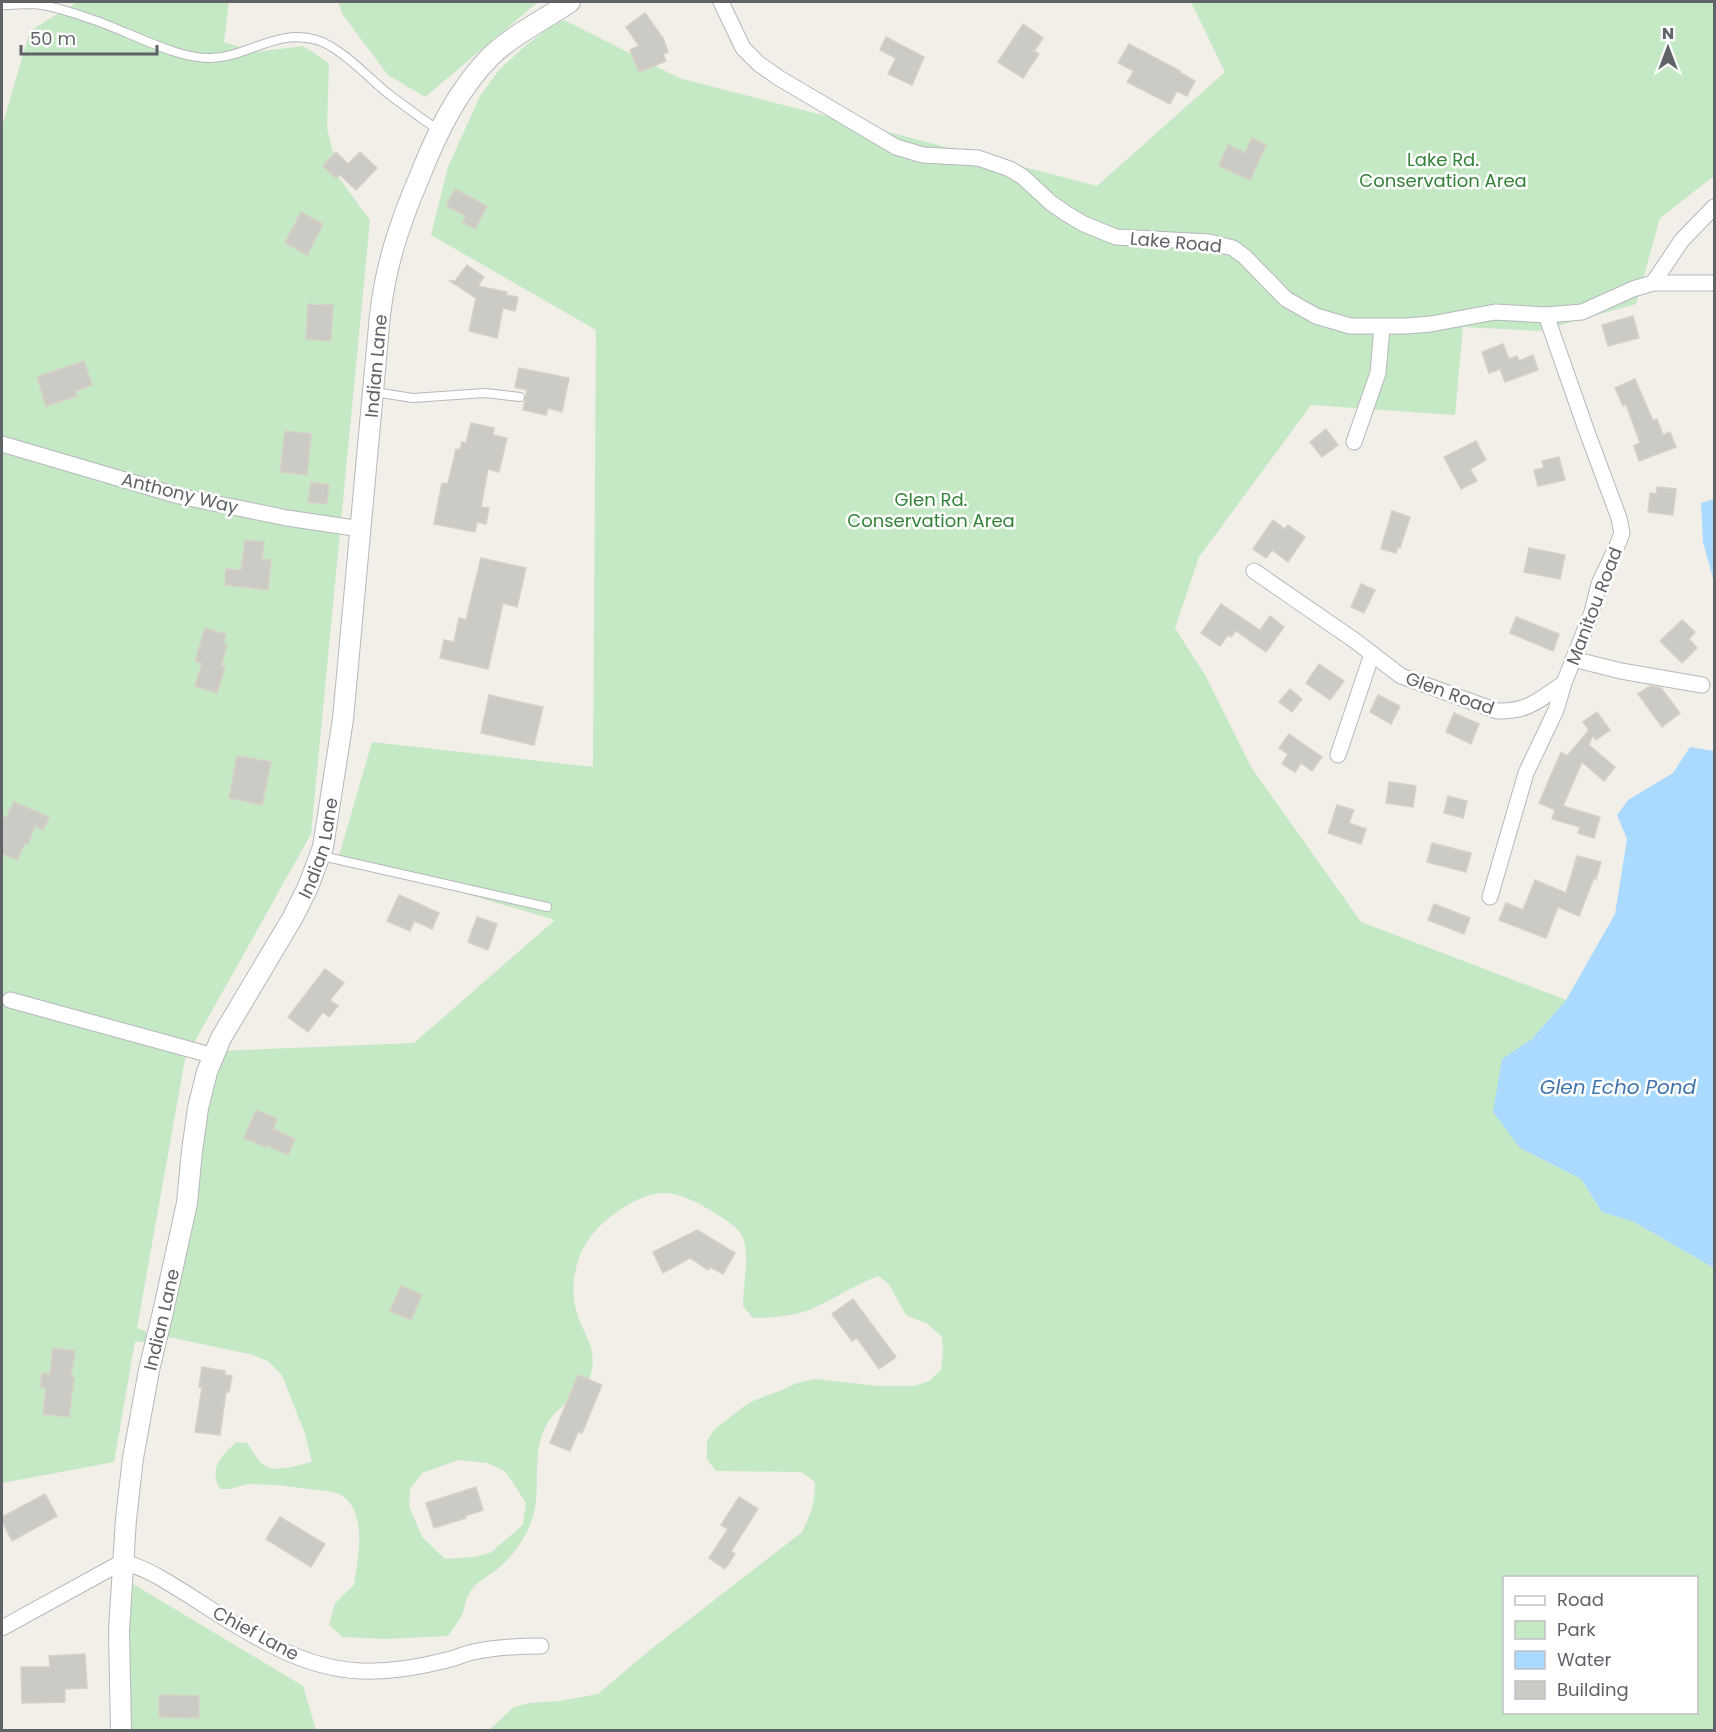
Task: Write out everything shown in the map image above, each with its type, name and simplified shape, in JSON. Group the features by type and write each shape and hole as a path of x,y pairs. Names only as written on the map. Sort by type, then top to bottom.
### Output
{"street":[{"name":"Indian Lane","path":"121,1731 119,1631 127,1509 133,1458 148,1370 164,1312 187,1203 198,1108 207,1072 221,1038 293,917 320,856 343,719 373,392 389,259 407,207 439,131 466,86 491,56 570,2"},
{"name":"Lake Road","path":"721,2 743,48 759,64 896,147 923,154 978,159 1010,170 1023,177 1067,214 1084,224 1116,237 1209,242 1233,248 1245,257 1286,299 1316,316 1350,326 1431,324 1495,312 1546,315 1582,312 1633,289 1653,283 1714,283"},
{"path":"1653,283 1682,240 1714,207"},
{"name":"Manitou Road","path":"1490,897 1526,773 1556,710 1564,683 1592,612 1599,584 1622,533 1619,518 1546,315"},
{"path":"1354,442 1378,373 1382,327"},
{"name":"Anthony Way","path":"2,444 179,496 286,518 361,529"},
{"name":"Glen Road","path":"1254,571 1401,675 1497,711 1511,712 1524,709 1564,683"},
{"path":"1338,754 1372,654"},
{"path":"1573,659 1621,671 1702,685"},
{"path":"10,1000 214,1056"},
{"path":"2,1628 124,1561"},
{"name":"Chief Lane","path":"124,1561 155,1575 267,1643 332,1668 362,1671 394,1669 500,1647 541,1646"}],"lane":[{"path":"2,4 46,6 124,30 172,51 199,58 226,56 274,40 290,38 318,40 348,60 386,92 439,131"},
{"path":"373,392 413,398 485,393 520,397"},
{"path":"320,856 547,907"}],"green space":[{"path":"77,2 229,2 224,42 256,52 303,46 329,63 327,128 339,178 370,220 311,834 185,1059 137,1328 146,1331 147,1343 135,1341 114,1462 2,1483 2,127 30,31"},
{"path":"338,2 538,2 425,97 388,75 343,15"},
{"path":"1191,2 1714,2 1714,176 1660,218 1636,304 1539,331 1463,327 1455,415 1311,405 1199,557 1175,628 1205,675 1251,767 1361,922 1566,1000 1532,1039 1502,1060 1520,1148 1581,1179 1602,1212 1634,1222 1714,1268 1714,1730 489,1730 514,1707 598,1694 650,1650 802,1532 812,1508 815,1482 801,1472 716,1471 707,1459 707,1441 715,1429 755,1400 797,1383 815,1379 878,1386 914,1386 929,1381 941,1370 942,1337 928,1324 906,1315 888,1283 878,1276 809,1310 796,1314 753,1318 743,1306 746,1254 743,1238 738,1230 721,1217 691,1200 667,1193 634,1201 612,1215 594,1232 580,1256 575,1273 574,1301 591,1347 593,1364 591,1374 578,1394 552,1417 542,1436 537,1461 534,1513 525,1536 505,1562 471,1591 461,1617 448,1636 385,1639 343,1637 329,1625 335,1603 354,1585 359,1546 357,1519 353,1508 345,1498 334,1492 277,1485 247,1484 230,1489 220,1489 217,1482 215,1475 218,1462 237,1442 247,1443 260,1461 270,1468 288,1468 312,1462 305,1434 282,1375 268,1361 249,1354 164,1336 163,1320 220,1051 414,1043 555,920 339,856 372,742 593,767 596,330 431,235 448,167 480,96 499,70 524,47 550,27 564,20 679,78 1097,186 1225,72","holes":["458,1460 487,1463 505,1471 526,1503 523,1525 490,1553 474,1557 445,1559 422,1537 409,1506 410,1489 422,1473"]},
{"path":"133,1584 303,1686 316,1730 121,1730"}],"water":[{"path":"1714,499 1714,582 1703,542 1701,503"},
{"name":"Glen Echo Pond","path":"1690,747 1714,751 1714,1268 1634,1222 1602,1212 1581,1179 1520,1148 1493,1112 1502,1059 1532,1039 1566,1000 1615,914 1627,839 1617,815 1628,800 1673,773"}],"building":[{"path":"645,13 663,38 668,52 663,54 666,61 639,72 630,50 639,46 626,27"},
{"path":"1023,24 1043,38 1034,51 1039,54 1023,78 998,62"},
{"path":"886,37 924,57 912,85 888,74 896,58 880,50"},
{"path":"1129,44 1195,81 1187,96 1177,91 1170,104 1127,82 1134,71 1118,63"},
{"path":"1252,138 1266,145 1250,180 1219,166 1228,145 1245,153"},
{"path":"336,152 348,164 360,152 377,168 356,190 340,175 336,178 323,166"},
{"path":"455,189 487,206 475,229 462,222 466,216 446,206"},
{"path":"301,212 323,224 307,255 285,243"},
{"path":"467,265 484,277 478,286 507,292 506,295 518,297 515,311 503,308 497,338 469,331 476,298 450,281 455,281"},
{"path":"308,304 333,305 331,341 306,339"},
{"path":"1633,316 1639,338 1608,346 1602,325"},
{"path":"1503,344 1509,359 1517,356 1519,361 1533,355 1538,370 1505,382 1500,369 1489,373 1482,352"},
{"path":"84,361 92,385 75,391 77,396 46,406 37,377"},
{"path":"519,368 569,378 562,412 548,408 546,415 523,410 527,390 515,387"},
{"path":"1635,379 1653,421 1657,419 1663,435 1670,432 1676,447 1639,461 1634,446 1640,443 1626,404 1623,406 1615,388"},
{"path":"471,423 494,428 493,435 507,438 499,472 488,469 481,507 489,508 486,524 477,522 475,532 434,524 442,483 448,484 456,449 460,450 462,442 466,443"},
{"path":"1326,429 1338,445 1322,457 1310,442"},
{"path":"285,431 311,434 307,475 280,472"},
{"path":"1476,441 1486,460 1470,469 1477,481 1461,489 1444,457"},
{"path":"1559,457 1565,480 1538,486 1534,470 1544,468 1542,461"},
{"path":"311,482 329,485 327,504 308,502"},
{"path":"1657,487 1676,489 1673,515 1648,512 1650,493 1656,494"},
{"path":"1392,511 1410,517 1400,548 1398,547 1396,553 1381,549"},
{"path":"1273,520 1285,529 1288,525 1305,537 1288,562 1272,550 1266,558 1253,549"},
{"path":"245,540 264,542 262,559 271,560 268,590 225,585 226,569 241,570"},
{"path":"1529,548 1565,555 1560,579 1524,572"},
{"path":"481,558 526,568 517,607 503,603 488,669 440,658 444,640 454,642 459,618 466,620"},
{"path":"1361,584 1375,590 1364,613 1351,607"},
{"path":"1221,604 1260,630 1270,616 1284,627 1266,652 1236,631 1231,637 1228,635 1220,646 1201,633"},
{"path":"1516,617 1559,634 1553,651 1510,633"},
{"path":"1682,620 1695,632 1689,639 1697,648 1682,663 1660,641"},
{"path":"205,628 226,634 223,643 227,644 221,666 225,667 217,693 195,686 202,663 195,661"},
{"path":"1319,664 1344,681 1330,700 1306,683"},
{"path":"1650,686 1661,688 1680,713 1662,727 1638,694"},
{"path":"1290,689 1302,699 1292,712 1279,702"},
{"path":"489,695 543,707 534,745 481,733"},
{"path":"1378,695 1400,706 1391,724 1370,712"},
{"path":"1597,712 1610,730 1596,740 1593,735 1589,745 1615,767 1604,781 1582,762 1563,806 1600,817 1594,838 1578,833 1580,827 1552,819 1555,810 1539,803 1561,752 1567,756 1589,730 1583,722"},
{"path":"1454,713 1479,724 1471,744 1446,732"},
{"path":"1289,734 1322,757 1312,771 1301,763 1295,772 1282,764 1288,754 1279,748"},
{"path":"237,756 271,762 262,805 229,798"},
{"path":"1389,782 1416,786 1413,807 1386,803"},
{"path":"1448,796 1467,801 1463,818 1444,813"},
{"path":"14,802 49,817 43,830 35,826 28,844 25,843 17,860 2,853 2,816 6,818"},
{"path":"1337,805 1354,810 1349,823 1366,829 1361,844 1328,833"},
{"path":"1432,843 1471,853 1466,872 1427,862"},
{"path":"1577,856 1601,862 1579,916 1558,907 1546,938 1499,920 1506,903 1523,910 1535,880 1566,893"},
{"path":"399,895 439,913 432,929 414,921 410,931 387,921"},
{"path":"1434,904 1470,918 1464,934 1428,920"},
{"path":"477,917 497,924 488,950 468,942"},
{"path":"325,969 344,983 330,1000 338,1006 329,1017 323,1012 308,1032 288,1017"},
{"path":"256,1110 277,1119 273,1129 295,1139 288,1155 244,1138"},
{"path":"697,1230 735,1253 723,1274 710,1267 708,1270 690,1258 663,1273 653,1252"},
{"path":"401,1286 422,1295 411,1320 390,1311"},
{"path":"853,1299 896,1357 879,1369 857,1338 852,1341 832,1314"},
{"path":"53,1348 75,1351 69,1417 43,1414 46,1388 40,1387 42,1373 50,1374"},
{"path":"202,1367 225,1371 225,1375 232,1376 229,1392 226,1392 220,1435 195,1432 202,1387 199,1387"},
{"path":"578,1375 602,1385 582,1433 578,1432 570,1451 550,1443"},
{"path":"476,1487 483,1510 434,1528 426,1503"},
{"path":"45,1494 57,1516 12,1541 2,1517"},
{"path":"739,1497 758,1509 731,1551 735,1554 725,1569 709,1558 728,1529 721,1525"},
{"path":"280,1517 325,1544 311,1567 266,1539"},
{"path":"85,1654 87,1688 65,1689 65,1702 22,1703 21,1667 50,1667 49,1656"},
{"path":"159,1695 199,1696 199,1718 159,1717"}],"park label":[{"name":"Lake Rd. Conservation Area","path":"1443,169"},
{"name":"Glen Rd. Conservation Area","path":"931,509"}]}
